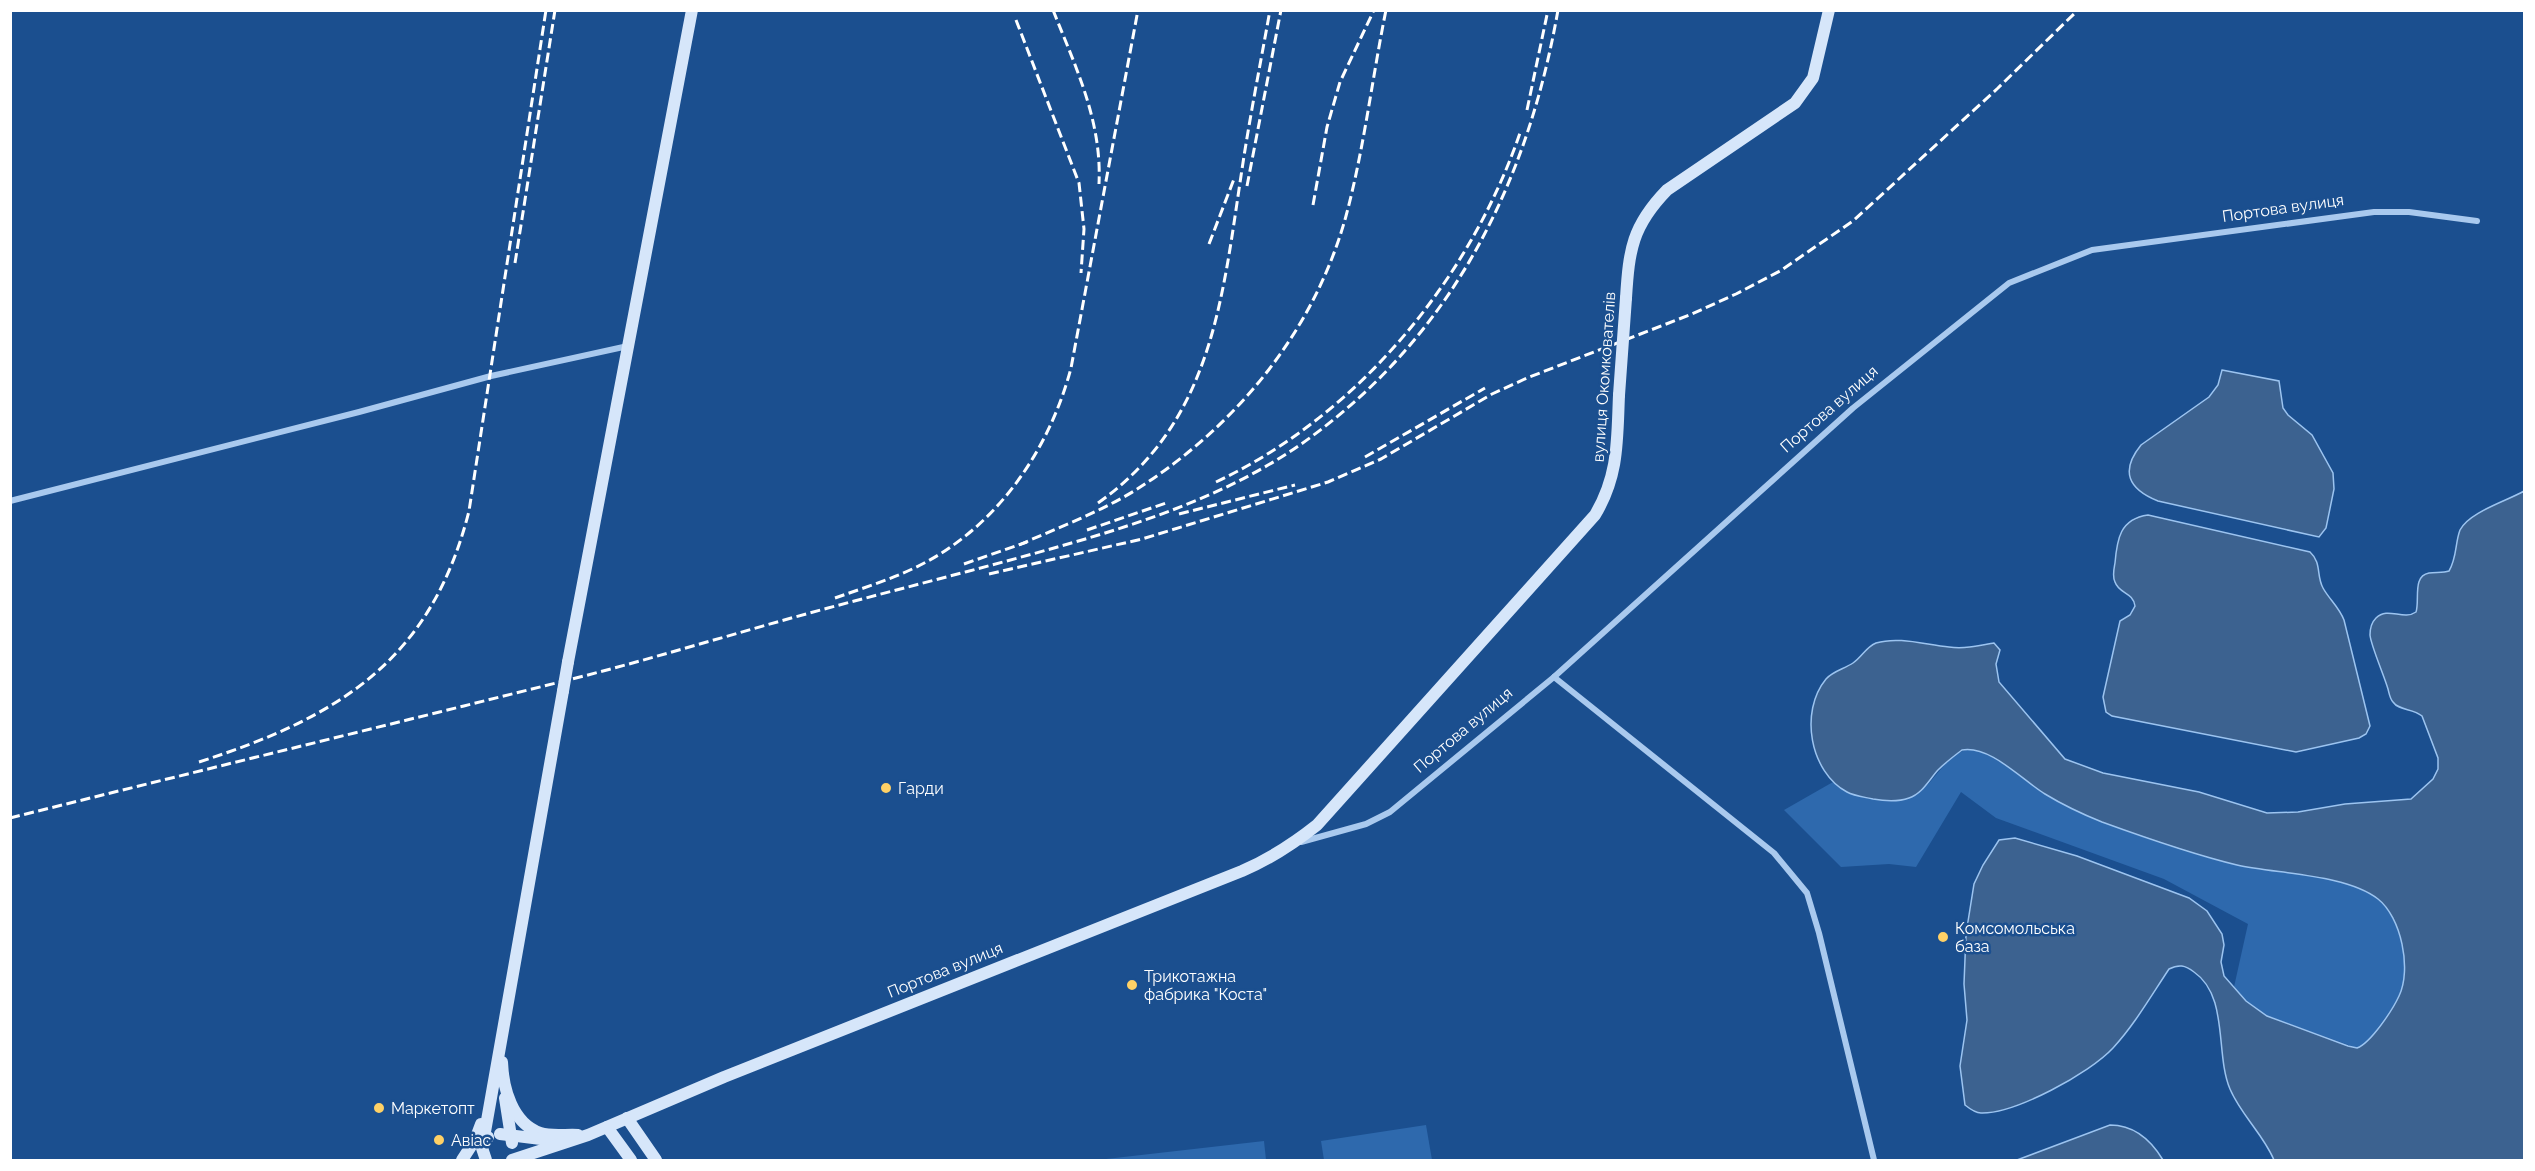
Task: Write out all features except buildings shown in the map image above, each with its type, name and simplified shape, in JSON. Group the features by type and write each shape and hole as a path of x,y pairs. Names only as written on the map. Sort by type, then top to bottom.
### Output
{"street":[{"path":"483,1153 568,662 692,10"},
{"name":"вулиця Окомкователів","path":"1336,803 1595,514 1605,498 1616,463 1626,298 1631,250 1639,225 1651,207 1667,190 1795,103 1813,78 1829,10"},
{"name":"Портова вулиця","path":"1294,844 1366,824 1390,812 1554,677 1853,408 2009,283 2092,250 2374,212 2409,212 2477,221"},
{"path":"10,501 491,376 628,346"},
{"path":"1554,677 1773,853 1807,893 1820,933 1874,1161"},
{"name":"Портова вулиця","path":"588,1135 1006,963 1242,871 1294,844 1317,825 1336,803"},
{"path":"499,1069 513,1108 522,1120 542,1134 588,1135"},
{"path":"499,1069 507,1138 513,1154 511,1161"},
{"path":"464,1161 475,1140 499,1069"},
{"path":"627,1118 656,1161"},
{"path":"607,1127 630,1161"},
{"path":"464,1161 483,1153 490,1136 547,1140 588,1135"},
{"path":"511,1161 588,1135"}],"shaded area":[{"path":"2222,370 2279,381 2283,408 2312,435 2333,473 2334,489 2326,528 2319,537 2158,501 2134,485 2129,471 2134,454 2141,445 2209,397 2218,385"},
{"path":"2524,491 2524,1160 2274,1160 2230,1089 2223,1059 2217,1010 2212,995 2205,982 2191,970 2182,966 2169,969 2113,1048 2070,1080 2032,1099 1995,1112 1975,1112 1965,1105 1960,1066 1967,1020 1964,984 1966,934 1974,884 1999,840 2015,838 2077,856 2189,898 2207,911 2222,934 2224,945 2221,962 2224,976 2246,1001 2267,1016 2348,1046 2357,1048 2369,1040 2387,1017 2399,996 2403,985 2404,958 2398,930 2386,907 2378,899 2348,884 2220,861 2119,828 2059,802 1995,758 1973,750 1959,752 1938,770 1922,790 1909,798 1886,801 1850,793 1834,783 1824,771 1812,740 1813,708 1826,679 1853,663 1876,643 1885,641 1894,640 1960,648 1994,643 2000,650 1996,664 1999,682 2065,759 2103,773 2199,792 2267,813 2298,812 2345,804 2411,799 2433,779 2438,769 2438,758 2422,716 2399,707 2391,699 2371,640 2372,626 2375,620 2385,613 2406,615 2416,612 2420,579 2429,573 2449,571 2460,530 2465,524 2480,512"},
{"path":"2148,515 2310,552 2314,556 2323,588 2344,620 2370,726 2366,734 2359,738 2296,752 2112,716 2106,712 2103,697 2120,621 2130,615 2135,606 2132,598 2117,586 2114,580 2117,546 2122,532 2131,521"},
{"path":"1970,749 1990,756 2063,804 2126,831 2224,862 2344,883 2375,897 2383,903 2395,924 2403,949 2404,983 2393,1006 2370,1039 2357,1048 2267,1016 2246,1001 2234,987 2248,924 2164,879 1996,818 1961,792 1916,867 1889,864 1841,867 1784,810 1833,782 1845,790 1865,797 1879,800 1903,800 1918,794 1945,764 1960,752"},
{"path":"1426,1125 1432,1160 1324,1160 1321,1141"},
{"path":"2110,1125 2135,1131 2148,1140 2163,1160 2017,1160"},
{"path":"1264,1141 1266,1160 1106,1160 1106,1159"}],"railway":[{"path":"199,762 295,725 336,702 372,676 404,644 430,607 452,563 469,511 546,10"},
{"path":"515,263 555,10"},
{"path":"1053,10 1086,95 1092,117 1099,161 1099,184"},
{"path":"835,598 906,572 928,561 978,525 1019,479 1050,426 1071,368 1138,10"},
{"path":"1098,503 1136,471 1165,436 1188,398 1205,357 1227,269 1270,10"},
{"path":"1247,186 1281,10"},
{"path":"1313,205 1327,127 1340,82 1374,10"},
{"path":"1019,545 1106,506 1134,491 1171,466 1237,407 1266,373 1291,337 1314,299 1332,259 1346,216 1363,140 1386,10"},
{"path":"1527,110 1548,10"},
{"path":"10,818 584,676 1054,548 1154,517 1220,490 1251,474 1282,457 1311,437 1361,396 1406,350 1444,301 1477,248 1504,193 1527,134 1545,73 1558,10"},
{"path":"989,574 1142,539 1328,482 1381,459 1492,394 1527,378 1692,314 1736,294 1780,271 1853,221 1998,88 2078,10"},
{"path":"1016,20 1079,183 1084,229 1081,273"},
{"path":"1216,482 1268,454 1316,420 1361,381 1402,338 1439,291 1471,241 1498,188 1520,133"},
{"path":"1209,244 1234,179"},
{"path":"1365,457 1485,388"},
{"path":"1179,514 1295,485"},
{"path":"1087,530 1166,503"},
{"path":"964,564 1027,542"}],"place":[{"name":"Гарди","path":"886,788"},
{"name":"Комсомольська база","path":"1943,937"},
{"name":"Трикотажна фабрика \"Коста\"","path":"1132,985"},
{"name":"Маркетопт","path":"379,1108"},
{"name":"Авіас","path":"439,1140"}]}
